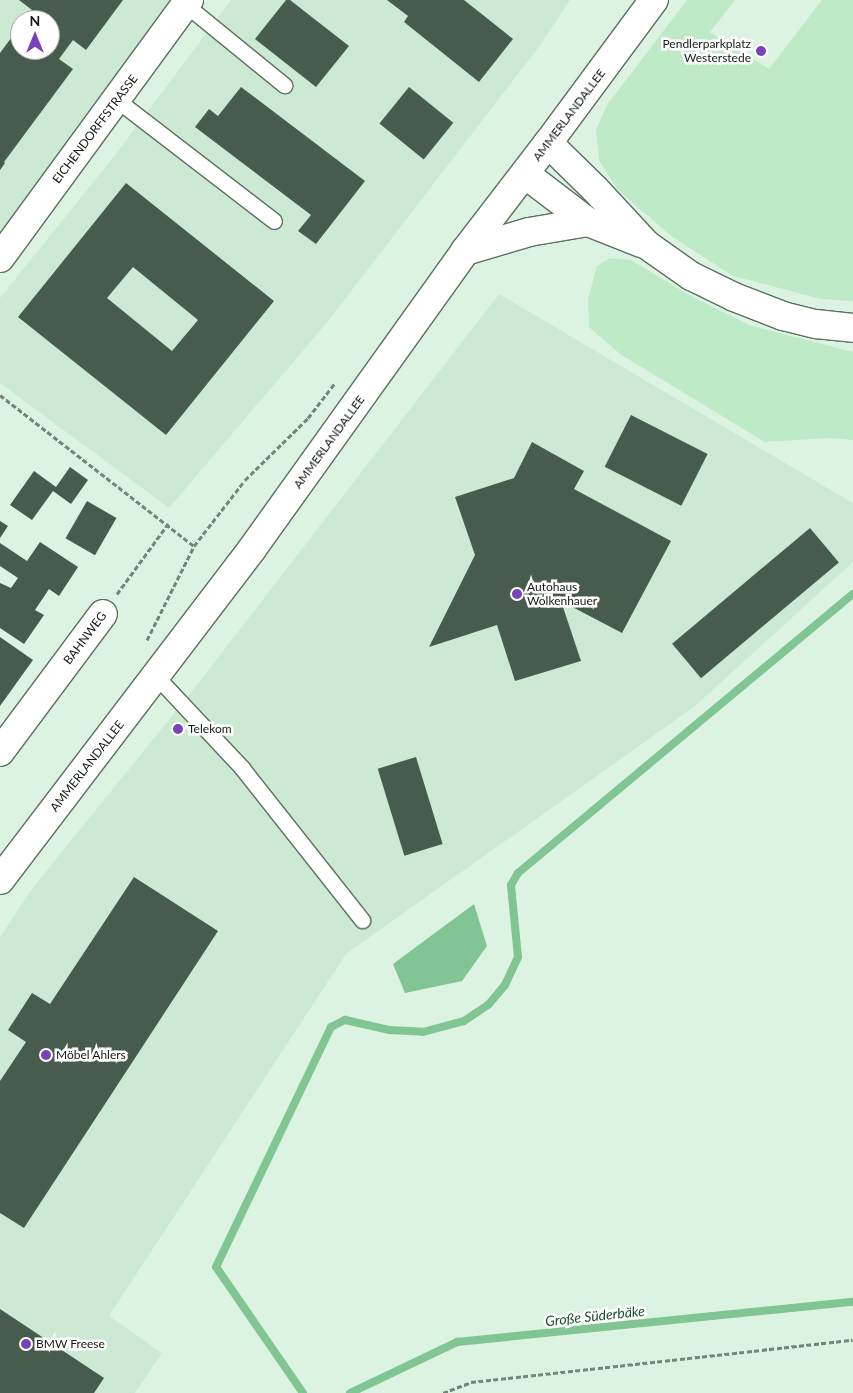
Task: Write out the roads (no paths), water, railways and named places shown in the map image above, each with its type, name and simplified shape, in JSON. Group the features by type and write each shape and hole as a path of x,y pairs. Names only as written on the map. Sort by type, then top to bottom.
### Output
{"main road":[{"name":"AMMERLANDALLEE","path":"0,880 252,549 465,251 548,144 654,0"},
{"name":"EICHENDORFFSTRASSE","path":"0,258 187,2"},
{"path":"548,144 595,189 647,245 691,276 734,297 782,316 816,324 852,328"},
{"path":"525,174 588,222 647,245"},
{"path":"465,251 529,232 588,222"},
{"name":"BAHNWEG","path":"0,752 103,614"}],"lane":[{"path":"187,2 284,85"},
{"path":"117,100 274,221"},
{"path":"156,676 242,768 362,920"}],"waterway":[{"path":"303,1393 216,1267 331,1027 345,1020 389,1030 423,1032 464,1021 489,1004 505,985 518,957 511,885 518,873 853,594"},
{"name":"Große Süderbäke","path":"350,1393 457,1342 853,1302"}],"place":[{"name":"Pendlerparkplatz Westerstede","path":"761,51"},
{"name":"Autohaus Wolkenhauer","path":"517,594"},
{"name":"Telekom","path":"178,729"},
{"name":"Möbel Ahlers","path":"46,1055"},
{"name":"BMW Freese","path":"26,1344"}]}
